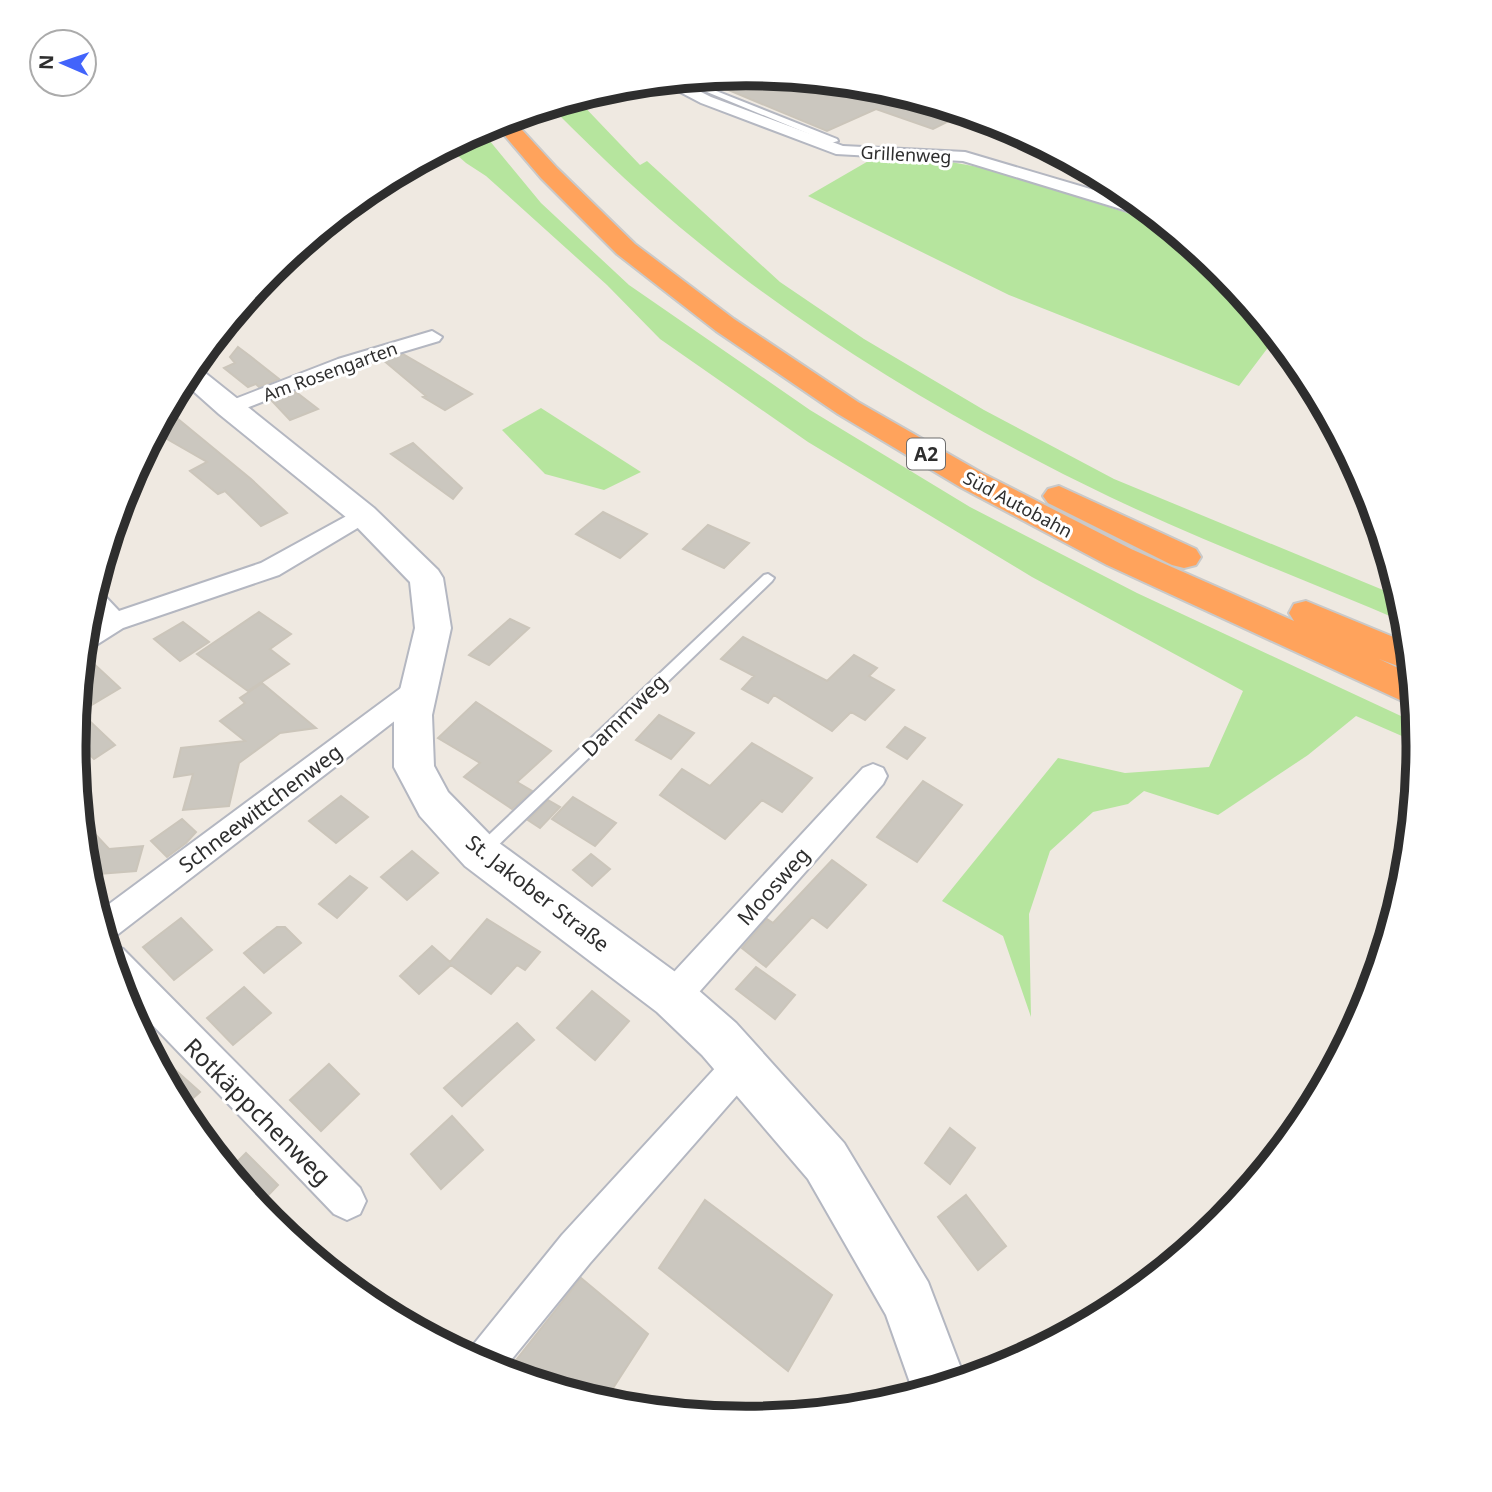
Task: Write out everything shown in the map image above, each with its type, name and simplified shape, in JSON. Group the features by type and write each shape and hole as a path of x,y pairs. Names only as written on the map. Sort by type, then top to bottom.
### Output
{"highway":[{"name":"Süd Autobahn","path":"532,122 611,202 698,277 750,316 869,392 994,463 1144,538 1299,611 1400,654"},
{"name":"Süd Autobahn","path":"511,130 549,173 626,249 725,325 848,408 971,480 1119,557 1403,686"}],"main road":[{"name":"St. Jakober Straße","path":"197,379 363,515 426,578 433,628 413,715 414,767 434,804 480,852 673,997 719,1039 826,1161 909,1301 937,1378"}],"street":[{"name":"Grillenweg","path":"686,89 706,100 841,151 926,152 965,157 1124,205"},
{"name":"Am Rosengarten","path":"229,408 345,363 432,337"},
{"path":"95,633 114,622 270,569 363,515"},
{"path":"100,607 114,622"},
{"name":"Schneewittchenweg","path":"110,922 418,689"},
{"name":"Moosweg","path":"673,997 873,776"},
{"name":"Rotkäppchenweg","path":"128,976 347,1200"},
{"path":"490,1355 576,1249 741,1065"}],"lane":[{"path":"691,88 834,141"},
{"name":"Dammweg","path":"480,852 768,578"}],"green space":[{"path":"584,106 640,165 647,161 780,282 864,339 984,410 1114,479 1388,592 1394,618 1110,497 949,413 845,349 745,279 660,211 558,114"},
{"path":"488,138 541,203 629,285 810,410 970,507 1137,593 1405,718 1406,738 1356,716 1308,755 1218,815 1144,791 1128,804 1093,812 1050,851 1029,914 1031,1017 1003,936 942,901 1058,758 1125,773 1209,767 1243,691 1032,577 808,442 660,339 607,285 486,176 455,153"},
{"path":"912,155 995,170 1142,218 1213,279 1270,344 1239,386 1009,295 808,196 877,156"},
{"path":"541,408 641,472 604,490 545,474 502,430"}],"building":[{"path":"746,86 832,91 875,98 952,119 933,129 876,109 827,131 726,89"},
{"path":"238,347 279,379 259,387 256,384 248,387 224,368 235,363 230,357"},
{"path":"403,354 472,394 445,410 423,397 426,396 383,360"},
{"path":"296,392 318,409 290,420 272,401"},
{"path":"178,419 251,479 287,513 261,526 225,491 218,494 190,471 207,462 163,437 170,423"},
{"path":"413,443 462,488 453,499 391,454"},
{"path":"603,512 647,534 620,558 576,534"},
{"path":"708,525 749,543 724,568 683,549"},
{"path":"259,612 291,634 270,649 289,664 248,691 197,654"},
{"path":"510,619 529,628 489,665 469,655"},
{"path":"183,622 209,642 180,661 154,639"},
{"path":"743,637 827,681 854,655 877,668 869,676 894,690 865,720 851,712 832,731 774,695 768,703 742,689 754,676 721,659"},
{"path":"94,664 120,688 87,708 87,703 90,666"},
{"path":"262,683 316,728 280,733 239,763 229,806 183,810 193,774 174,777 181,748 245,741 220,721 245,703 240,698"},
{"path":"476,702 551,751 517,782 532,791 512,809 464,777 480,763 438,738"},
{"path":"659,715 694,733 671,759 636,740"},
{"path":"87,718 115,745 94,759 86,751"},
{"path":"905,727 925,738 907,759 887,747"},
{"path":"752,743 812,778 782,812 762,800 725,839 660,795 682,769 710,786"},
{"path":"923,781 962,805 917,862 877,837"},
{"path":"341,796 368,817 336,843 309,821"},
{"path":"573,797 616,823 595,846 552,819"},
{"path":"548,800 560,807 540,828 528,820"},
{"path":"182,819 196,832 167,857 151,841"},
{"path":"91,829 109,849 143,846 136,871 98,874"},
{"path":"412,851 438,873 407,900 381,877"},
{"path":"591,854 610,869 592,886 573,870"},
{"path":"832,860 866,885 827,928 812,917 766,967 742,948 767,919 773,923"},
{"path":"350,876 367,888 337,918 319,904"},
{"path":"181,918 212,950 174,980 143,947"},
{"path":"487,919 540,952 525,970 517,965 491,994 451,965 419,994 400,976 432,946 450,962"},
{"path":"277,927 285,927 301,943 264,973 244,953"},
{"path":"756,967 795,995 775,1019 736,989"},
{"path":"244,987 271,1013 233,1045 207,1018"},
{"path":"592,991 629,1021 595,1060 557,1028"},
{"path":"517,1023 534,1040 462,1106 444,1088"},
{"path":"167,1062 200,1092 190,1101"},
{"path":"329,1064 359,1094 321,1131 290,1100"},
{"path":"452,1116 483,1150 441,1189 411,1154"},
{"path":"950,1128 975,1148 950,1184 925,1163"},
{"path":"246,1153 278,1185 266,1198 235,1164"},
{"path":"966,1195 1006,1246 978,1270 938,1217"},
{"path":"705,1200 832,1295 788,1371 659,1268"},
{"path":"581,1278 648,1334 610,1392 514,1364"}]}
